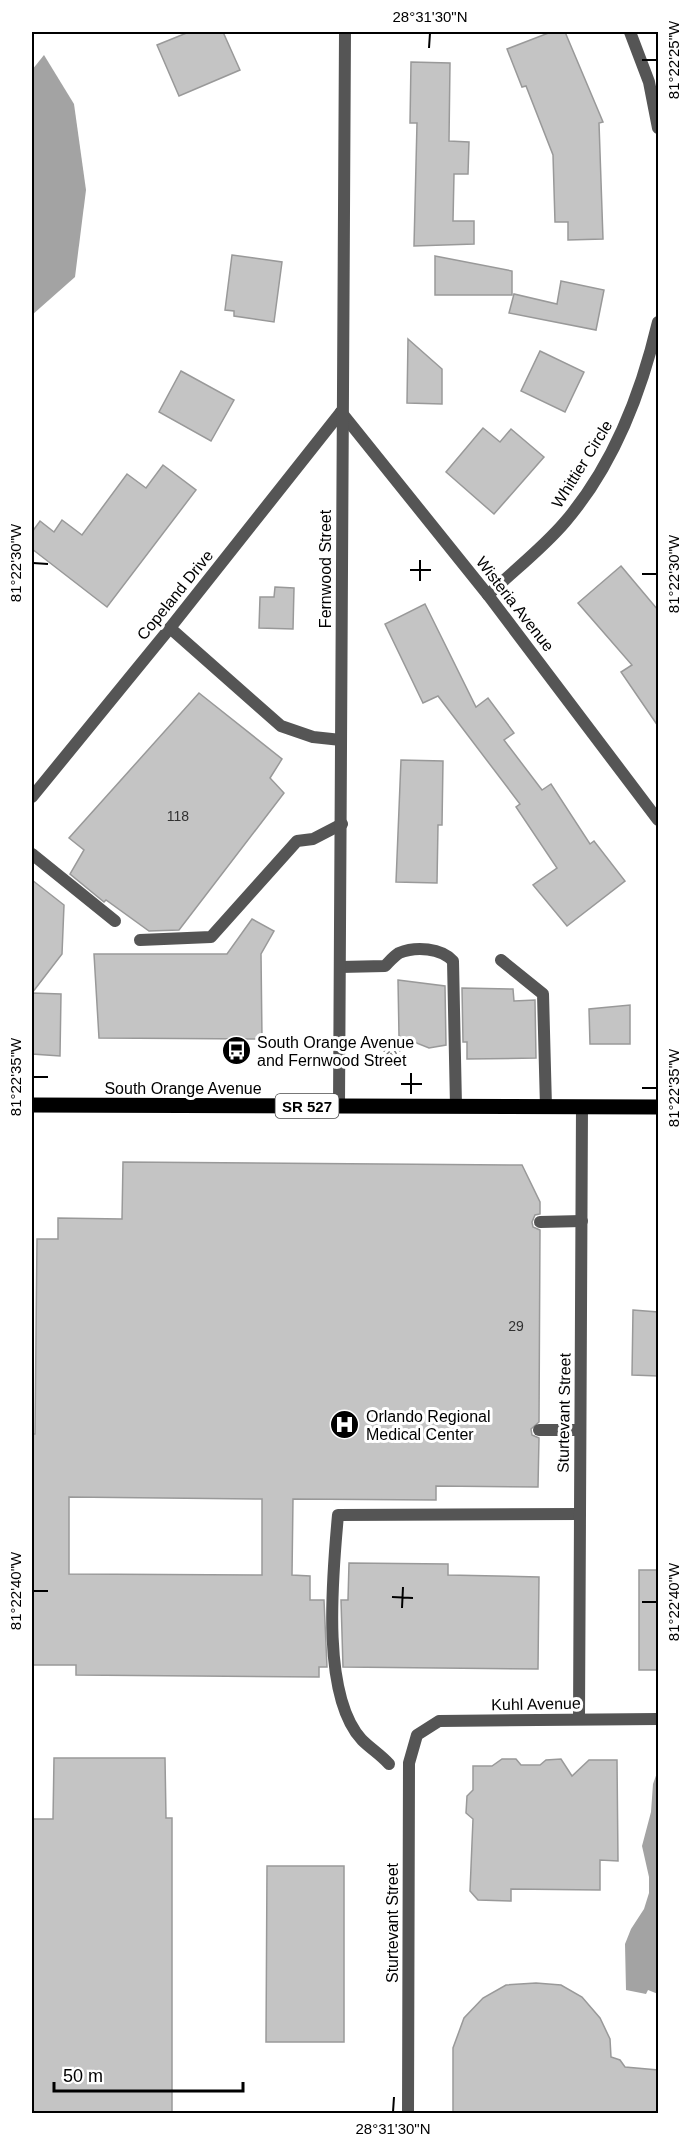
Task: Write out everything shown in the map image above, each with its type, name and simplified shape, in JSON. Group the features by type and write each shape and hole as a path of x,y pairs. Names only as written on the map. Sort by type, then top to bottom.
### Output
{"main road":[{"name":"South Orange Avenue","path":"32,1106 658,1107"}],"street":[{"name":"Fernwood Street","path":"339,1106 342,824 341,412 345,32"},
{"path":"630,32 649,82 658,128"},
{"name":"Whittier Circle","path":"488,595 564,523 600,474 628,422 650,356 658,322"},
{"name":"Wisteria Avenue","path":"341,412 488,595 658,820"},
{"name":"Copeland Drive","path":"32,797 170,628 341,412"},
{"path":"170,628 281,726 314,737 342,740"},
{"path":"140,940 211,937 297,841 313,839 342,824"},
{"path":"32,854 115,921"},
{"path":"340,967 385,966 398,954 412,950 436,950 453,961 456,1106"},
{"path":"501,960 543,994 546,1107"},
{"name":"Sturtevant Street","path":"579,1719 582,1106"},
{"path":"540,1221 582,1221"},
{"path":"539,1430 580,1430"},
{"path":"389,1764 361,1739 346,1713 335,1666 331,1586 338,1515 580,1514"},
{"name":"Kuhl Avenue","path":"417,1735 439,1721 658,1719"},
{"name":"Sturtevant Street","path":"408,2114 409,1763 417,1735"}],"path":[{"path":"391,1055 411,1042"},
{"path":"371,1047 381,1047 391,1055 394,1064"}],"shaded area":[{"path":"44,55 74,104 86,190 75,277 32,315 32,70"},
{"path":"658,1770 658,1994 648,1990 646,1994 626,1990 625,1944 631,1929 644,1909 649,1893 649,1877 642,1846 651,1812 653,1784"}],"building":[{"path":"189,32 223,32 240,70 179,96 157,45"},
{"path":"551,32 565,32 603,122 599,123 603,239 568,240 568,222 555,222 553,155 526,86 522,87 507,49"},
{"path":"411,62 450,63 449,141 469,142 468,174 454,174 453,221 474,221 474,244 414,246 417,123 410,123"},
{"path":"232,255 282,262 274,322 234,316 234,311 225,310"},
{"path":"435,256 512,271 512,295 435,295"},
{"path":"561,281 604,290 596,330 509,313 514,294 557,304"},
{"path":"408,339 442,369 442,404 407,403"},
{"path":"540,351 584,372 565,412 521,391"},
{"path":"181,371 234,400 211,441 159,412"},
{"path":"483,428 500,442 511,429 544,457 494,514 446,472"},
{"path":"163,465 196,490 107,607 32,549 32,532 40,521 54,532 62,520 82,535 127,474 146,488"},
{"path":"621,566 658,610 658,726 621,672 632,665 578,603"},
{"path":"275,587 294,588 293,629 259,628 260,597 274,597"},
{"path":"425,604 476,707 488,698 514,733 504,740 542,790 551,784 590,844 594,841 625,881 567,926 533,885 557,868 516,807 520,804 438,696 423,703 385,624"},
{"path":"199,693 282,759 270,778 284,793 179,930 149,931 106,900 104,902 70,874 84,850 69,838"},
{"path":"401,760 443,761 442,825 438,825 437,883 396,882"},
{"path":"32,880 64,905 62,954 32,993"},
{"path":"252,919 274,931 261,954 262,1039 99,1038 94,954 227,954"},
{"path":"398,980 445,986 446,1045 429,1048 399,1036"},
{"path":"462,988 513,989 514,1001 535,1000 536,1058 467,1059 467,1042 463,1042"},
{"path":"32,993 61,994 60,1056 32,1054"},
{"path":"630,1005 630,1044 590,1044 589,1009"},
{"path":"123,1162 522,1165 540,1202 540,1214 535,1215 532,1222 533,1227 540,1230 539,1422 531,1429 532,1435 539,1438 538,1487 436,1486 436,1500 293,1499 292,1575 310,1576 310,1600 324,1600 327,1667 319,1667 319,1677 76,1675 76,1665 32,1665 32,1434 35,1434 37,1239 58,1239 58,1218 122,1219","holes":["69,1497 262,1499 262,1575 69,1574"]},
{"path":"633,1310 658,1312 658,1376 632,1375"},
{"path":"349,1563 448,1564 448,1575 539,1577 538,1669 343,1667 341,1600 348,1600"},
{"path":"639,1570 658,1570 658,1670 639,1670"},
{"path":"54,1758 165,1758 166,1818 172,1818 172,2114 32,2114 32,1819 53,1819"},
{"path":"502,1759 516,1759 521,1765 540,1765 546,1760 561,1759 572,1776 589,1760 617,1760 618,1861 600,1860 600,1890 511,1889 511,1901 478,1900 470,1891 473,1819 466,1813 467,1796 473,1790 473,1766 492,1766"},
{"path":"267,1866 344,1866 344,2042 266,2042"},
{"path":"536,1983 561,1985 582,1997 600,2018 610,2039 611,2057 620,2060 625,2067 658,2070 658,2114 453,2114 453,2048 464,2018 483,1998 506,1985"}],"place":[{"name":"South Orange Avenue and Fernwood Street","path":"236,1051"},
{"name":"Orlando Regional Medical Center","path":"345,1425"}]}
